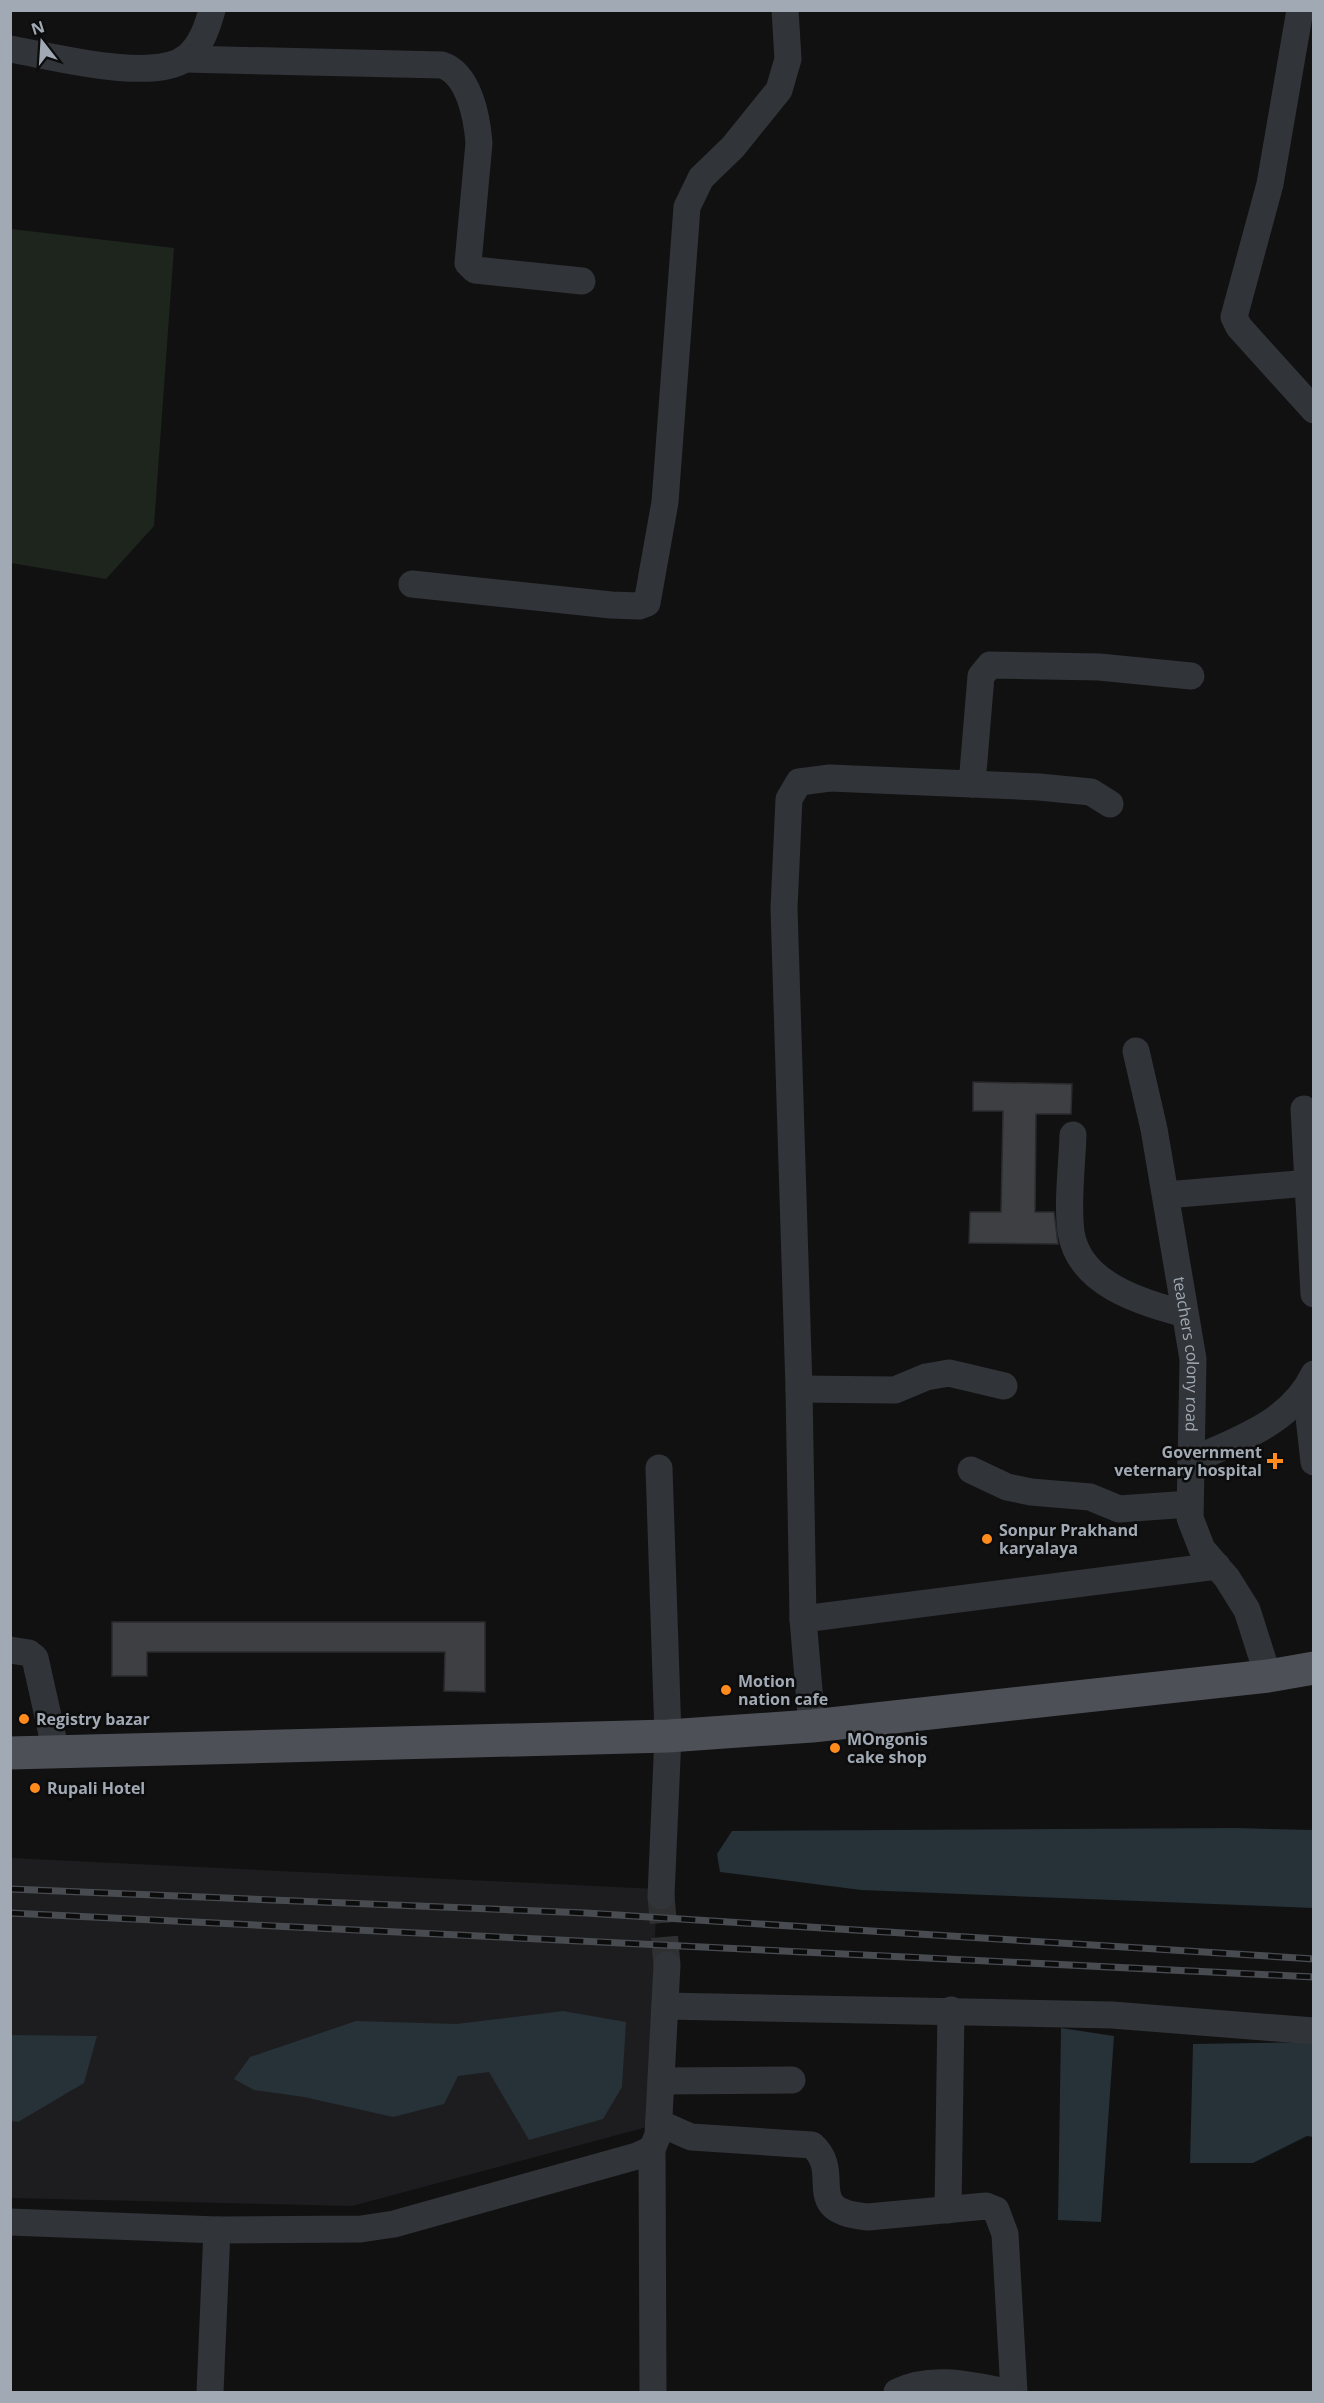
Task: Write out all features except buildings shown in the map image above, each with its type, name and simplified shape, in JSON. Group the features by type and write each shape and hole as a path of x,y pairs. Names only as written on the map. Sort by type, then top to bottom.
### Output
{"main road":[{"path":"10,1754 668,1736 812,1726 1268,1676 1314,1668"}],"street":[{"path":"10,49 137,69 161,68 184,59 198,47 212,10"},
{"path":"412,584 611,605 639,606 647,603 665,502 687,207 700,178 733,147 779,90 788,59 785,10"},
{"path":"1300,10 1270,184 1234,317 1239,327 1314,410"},
{"path":"184,59 442,65 451,68 459,76 469,98 478,134 468,263 476,270 582,281"},
{"path":"972,784 981,676 990,665 1100,667 1191,676"},
{"path":"812,1726 803,1619 799,1389 784,908 789,798 799,782 808,779 972,784 1080,791 1091,792 1110,804"},
{"name":"teachers colony road","path":"1136,1051 1166,1195 1193,1359 1195,1388 1190,1518 1202,1549 1217,1566 1247,1610 1268,1676"},
{"path":"1304,1109 1314,1294"},
{"path":"1073,1135 1071,1232 1084,1262 1101,1280 1120,1291 1185,1314"},
{"path":"1166,1195 1309,1183"},
{"path":"799,1389 895,1390 926,1377 950,1373 1005,1386"},
{"path":"1191,1461 1254,1432 1284,1413 1311,1381"},
{"path":"1311,1381 1314,1462"},
{"path":"659,1468 668,1736 661,1896"},
{"path":"971,1470 1007,1487 1031,1492 1090,1497 1119,1509 1190,1504"},
{"path":"803,1619 1217,1566"},
{"path":"10,1650 29,1653 35,1658 56,1752"},
{"path":"653,2392 652,2149 659,2123 667,1965"},
{"path":"665,2006 1112,2015 1314,2031"},
{"path":"948,2210 951,2010"},
{"path":"661,2081 792,2080"},
{"path":"659,2123 691,2137 812,2145 819,2151 825,2166 827,2196 830,2204 839,2212 852,2216 868,2217 986,2206 996,2210 1002,2219 1005,2234 1014,2392"},
{"path":"10,2222 218,2230 361,2229 394,2224 637,2156 652,2149"},
{"path":"210,2392 218,2230"},
{"path":"897,2392 925,2384 955,2383 1006,2392"}],"shaded area":[{"path":"11,229 174,248 154,526 106,579 11,563"},
{"path":"1235,1828 1313,1830 1313,1908 861,1890 720,1872 717,1854 732,1831"},
{"path":"11,1858 657,1889 647,2127 352,2206 11,2198"},
{"path":"563,2011 626,2022 622,2087 603,2119 529,2140 489,2072 458,2076 444,2104 393,2117 304,2097 254,2090 234,2079 250,2057 356,2021 456,2024"},
{"path":"1061,2028 1114,2036 1101,2222 1058,2220"},
{"path":"11,2035 97,2036 84,2083 18,2122 11,2121"},
{"path":"1313,2042 1313,2137 1307,2136 1253,2163 1190,2163 1193,2044"}],"tunnel":[{"path":"661,1896 667,1965"}],"railway":[{"path":"10,1889 586,1913 1314,1959"},
{"path":"10,1913 1314,1977"}],"place":[{"name":"Government veternary hospital","path":"1275,1461"},
{"name":"Sonpur Prakhand karyalaya","path":"987,1539"},
{"name":"Motion nation cafe","path":"726,1690"},
{"name":"Registry bazar","path":"24,1719"},
{"name":"MOngonis cake shop","path":"835,1748"},
{"name":"Rupali Hotel","path":"35,1788"}]}
